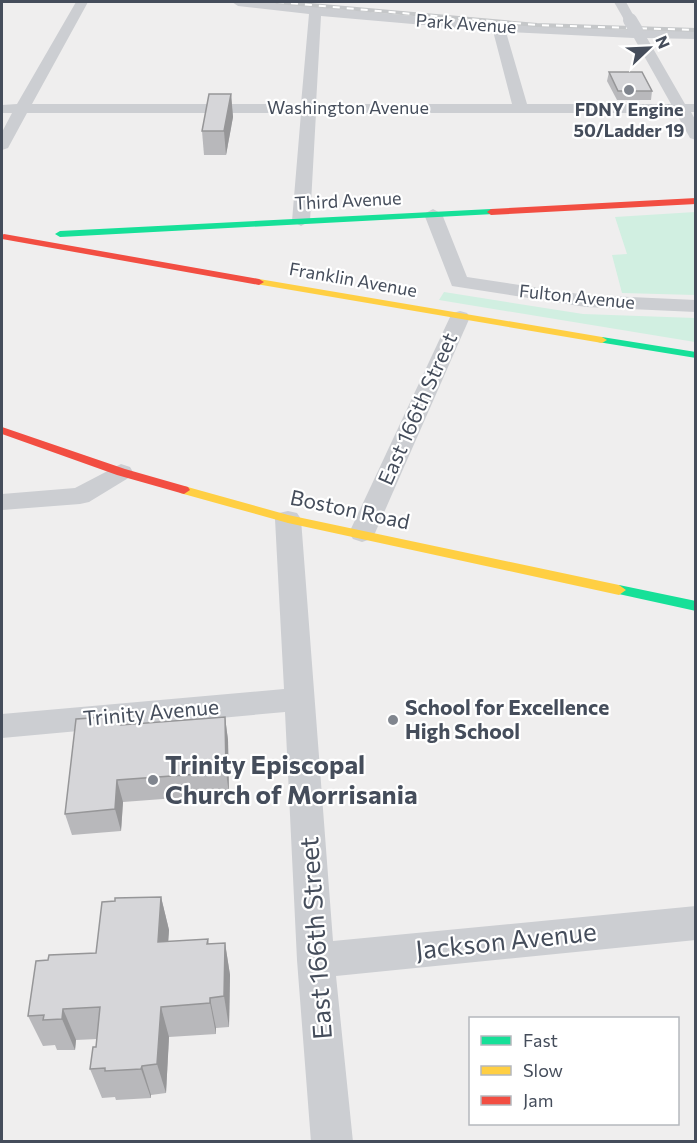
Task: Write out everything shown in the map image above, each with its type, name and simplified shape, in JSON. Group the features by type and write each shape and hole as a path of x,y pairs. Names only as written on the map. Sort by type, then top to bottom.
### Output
{"main road":[{"name":"Third Avenue","path":"3,237 696,201"},
{"name":"Franklin Avenue","path":"3,237 460,317 696,355"},
{"name":"Boston Road","path":"2,430 121,472 288,519 696,606"}],"street":[{"path":"2,146 82,2"},
{"name":"Park Avenue","path":"238,2 315,12 498,27 635,28 696,35"},
{"path":"620,2 688,108 696,135"},
{"path":"301,221 315,12"},
{"path":"498,27 521,108"},
{"name":"Washington Avenue","path":"2,109 688,108"},
{"name":"Fulton Avenue","path":"433,214 459,282 586,301 696,306"},
{"name":"East 166th Street","path":"362,533 460,317"},
{"path":"2,502 80,496 121,472"},
{"name":"East 166th Street","path":"288,519 316,960 332,1142"},
{"name":"Trinity Avenue","path":"2,726 301,699"},
{"name":"Jackson Avenue","path":"316,960 696,923"}],"green space":[{"path":"695,212 695,295 622,293 612,255 627,254 615,217"},
{"path":"444,292 583,314 695,318 695,342 439,300"}],"building":[{"path":"609,72 642,72 652,91 618,91"},
{"path":"209,94 231,94 224,131 202,131"},
{"path":"122,716 121,725 225,717 226,772 117,780 115,809 65,814 76,719"},
{"path":"161,897 158,942 208,939 207,944 225,943 224,996 210,998 210,1003 161,1007 157,1064 142,1066 141,1069 105,1071 105,1068 90,1069 93,1047 96,1047 100,1007 63,1009 62,1019 43,1020 44,1015 28,1016 36,961 48,960 49,955 96,953 102,902 115,901 115,898"}],"railway":[{"path":"277,2 537,25 696,30"}],"traffic: fast":[{"path":"60,234 491,212"},
{"path":"602,340 696,355"},
{"path":"619,590 696,606"}],"traffic: slow":[{"path":"259,282 602,340"},
{"path":"184,490 288,519 619,590"}],"traffic: jam":[{"path":"491,212 696,201"},
{"path":"4,237 259,282"},
{"path":"2,430 121,472 184,490"}],"place":[{"name":"FDNY Engine 50/Ladder 19","path":"629,90"},
{"name":"School for Excellence High School","path":"393,720"},
{"name":"Trinity Episcopal Church of Morrisania","path":"153,780"}]}
